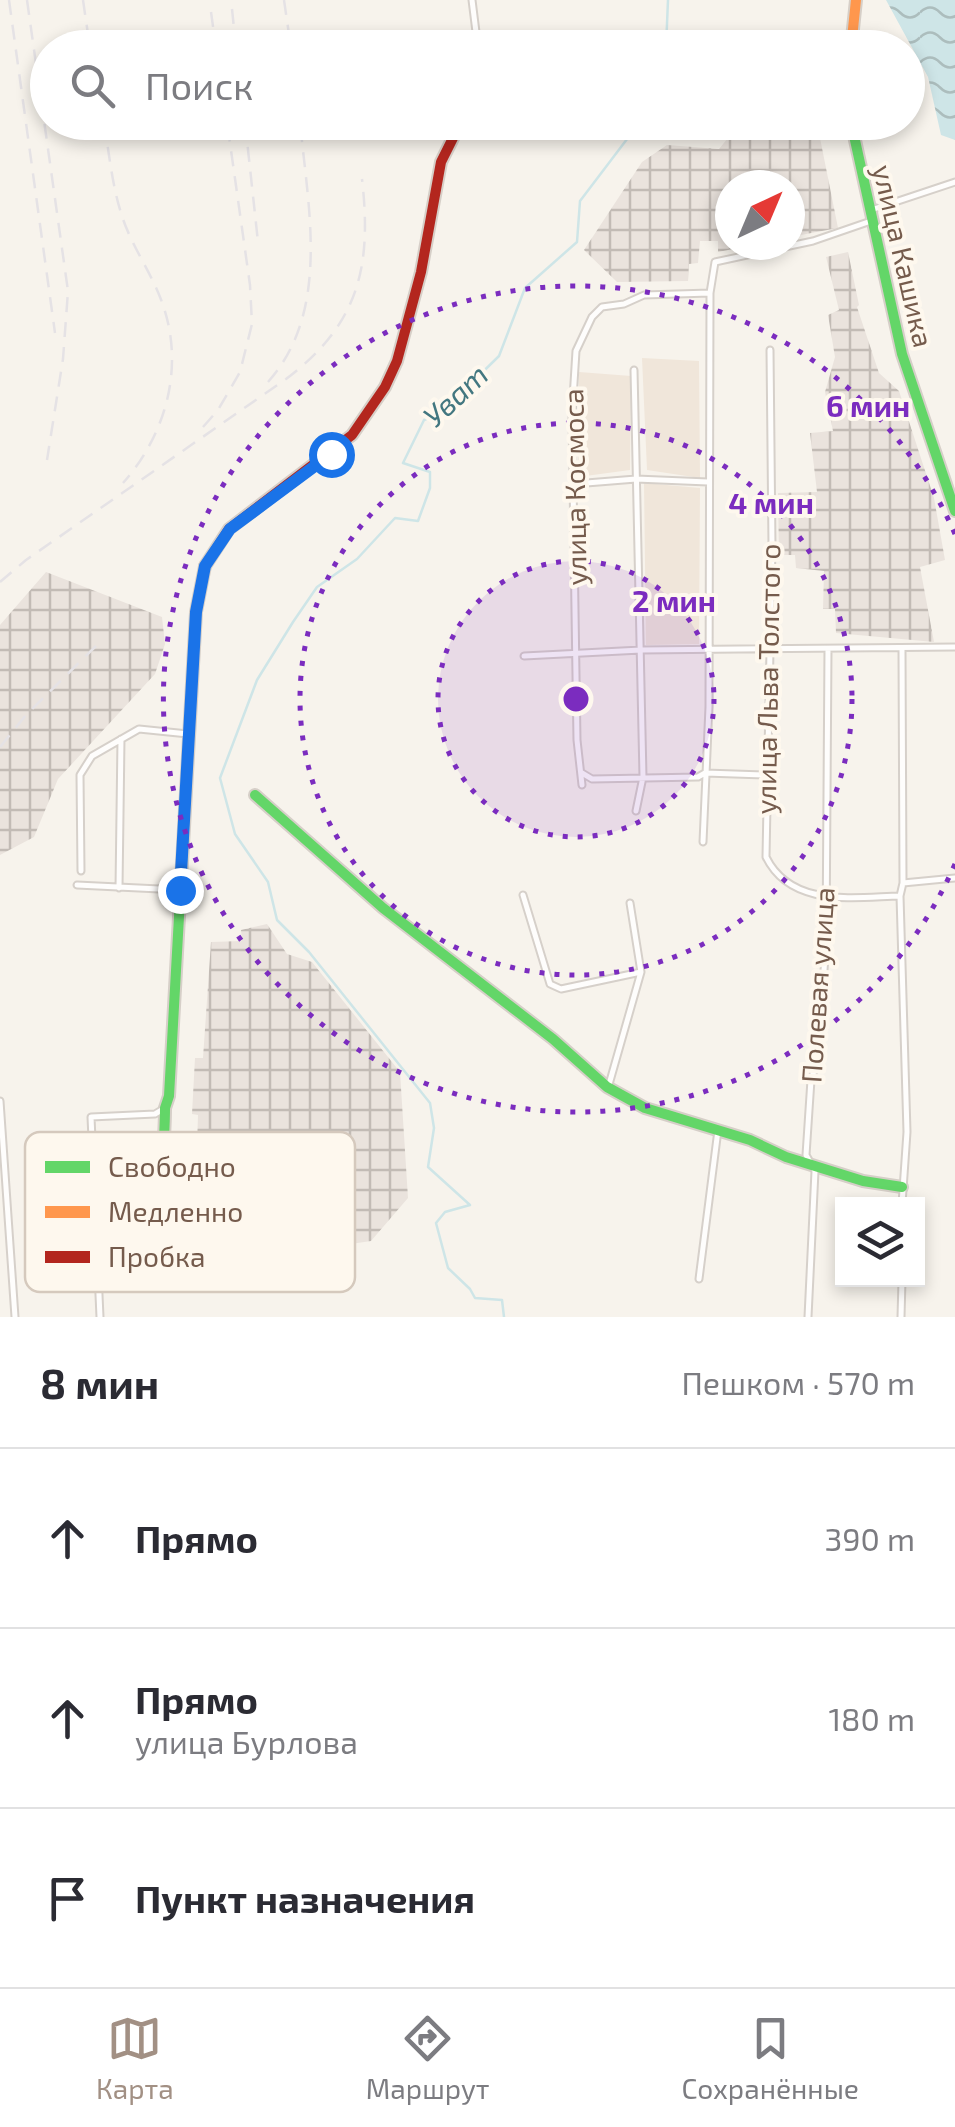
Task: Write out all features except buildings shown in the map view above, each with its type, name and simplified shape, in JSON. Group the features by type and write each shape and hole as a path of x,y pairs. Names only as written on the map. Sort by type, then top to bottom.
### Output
{"main road":[{"path":"852,30 856,0"},
{"path":"164,1132 196,612 205,566 230,529 352,434 385,388 397,361 417,287 440,162 452,140"},
{"name":"улица Кашика","path":"854,140 902,354 955,511"},
{"path":"255,795 384,908 553,1039 608,1088 646,1108 864,1182 902,1187"}],"street":[{"path":"472,0 476,30"},
{"path":"703,842 709,708 710,293 716,262 813,241 955,182"},
{"name":"улица Космоса","path":"582,786 577,740 573,369 576,351 592,317 602,306 624,304 644,295 710,293"},
{"name":"улица Льва Толстого","path":"770,350 772,546 766,857 791,886 826,896 900,896"},
{"path":"634,370 644,777 636,812"},
{"path":"574,484 636,479 708,482"},
{"path":"524,656 641,650 955,647"},
{"path":"902,649 900,896 906,1132 902,1197"},
{"name":"Полевая улица","path":"808,1317 815,1171 806,1155 806,1136 818,1060 826,896 828,650"},
{"path":"80,871 80,775 92,756 139,729 188,734"},
{"path":"118,888 120,739"},
{"path":"582,774 592,780 698,777 705,773 766,775"},
{"path":"903,883 955,878"},
{"path":"77,885 180,890"},
{"path":"523,895 550,984 561,989 640,972"},
{"path":"608,1088 640,972 630,903"},
{"path":"0,1101 14,1317"},
{"path":"92,1132 91,1117 154,1114 165,1108"},
{"path":"699,1279 718,1130"},
{"path":"901,1317 902,1287"},
{"path":"99,1292 100,1317"}],"shaded area":[{"path":"726,140 820,140 838,228 805,234 805,170 715,170 715,241 700,241 698,263 689,264 688,281 617,282 584,250 642,162 667,145 719,149"},
{"path":"848,252 857,307 879,373 899,391 934,498 945,560 920,567 934,642 836,633 835,609 823,609 824,571 796,568 795,555 779,555 778,493 817,492 810,433 833,431 825,392 835,357 828,315 839,310 826,257"},
{"path":"642,358 699,361 700,478 647,470"},
{"path":"579,372 631,376 630,470 578,477"},
{"path":"644,483 700,488 699,644 646,645"},
{"path":"46,572 162,617 165,644 155,674 58,779 34,837 0,855 0,625"},
{"path":"267,924 287,954 312,962 400,1072 408,1198 371,1241 355,1243 355,1132 197,1132 198,1115 192,1114 195,1058 203,1058 211,942 242,941 241,930"}],"water":[{"path":"886,0 955,0 955,140 941,135 925,72 925,30 902,30"}],"waterway":[{"name":"Уват","path":"667,30 668,0"},
{"name":"Уват","path":"504,1317 502,1300 475,1298 448,1268 436,1223 445,1212 470,1205 428,1167 434,1128 430,1103 309,952 277,920 268,882 235,834 220,778 257,680 317,587 357,559 395,518 418,521 430,488 430,472 403,463 424,420 442,412 499,356 525,288 577,242 580,201 626,140"}],"railway":[{"path":"9,0 55,333"},
{"path":"27,0 31,30"},
{"path":"83,0 87,30"},
{"path":"284,0 288,30"},
{"path":"232,9 234,30"},
{"path":"211,12 214,30"},
{"path":"47,140 68,291 63,359 47,460"},
{"path":"107,140 121,213 160,297 172,346 172,371 161,419 139,463 123,483"},
{"path":"203,427 240,372 252,324 230,140"},
{"path":"247,140 258,242"},
{"path":"268,382 288,354 301,324 308,291 310,223 302,140"},
{"path":"0,582 286,379 330,337 345,315 362,266 362,179"},
{"path":"0,747 26,715 96,646"}],"traffic: fast":[{"path":"855,140 902,354 955,511"},
{"path":"164,1132 169,1096 196,612 205,566"},
{"path":"255,795 383,908 553,1039 607,1087 645,1108 750,1140 786,1157 863,1181 902,1187"}],"traffic: slow":[{"path":"853,30 856,0"}],"traffic: jam":[{"path":"205,566 229,529 352,435 385,387 397,361 421,272 441,162 452,140"}],"route":[{"path":"180,890 196,612 205,566 230,529 331,454"}]}
